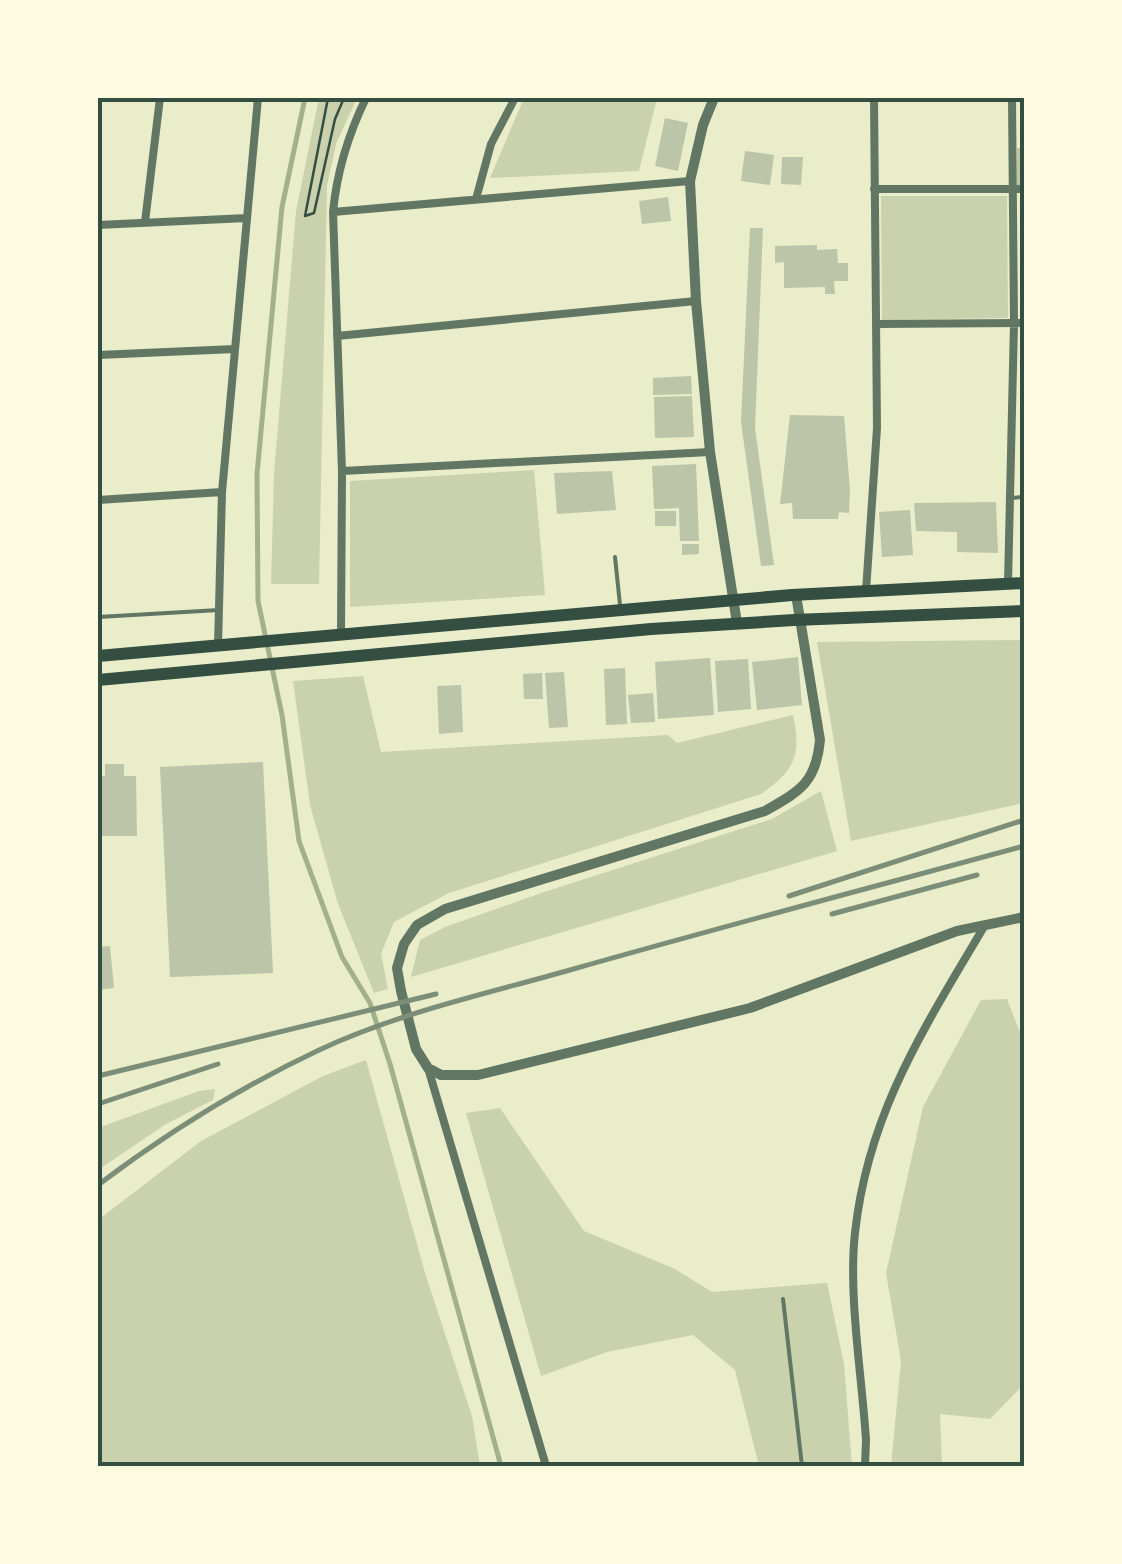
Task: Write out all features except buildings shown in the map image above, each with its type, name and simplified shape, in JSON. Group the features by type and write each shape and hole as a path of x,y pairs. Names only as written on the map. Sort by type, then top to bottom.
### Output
{"main road":[{"path":"98,656 796,594 1024,583"},
{"path":"1008,584 1008,612"},
{"path":"98,680 650,629 1024,612"},
{"path":"218,646 218,669"}],"street":[{"path":"146,222 160,98"},
{"path":"218,646 222,492 258,98"},
{"path":"341,633 342,471 333,212 336,178 366,98"},
{"path":"476,199 491,144 515,98"},
{"path":"714,98 690,180 710,452 737,624"},
{"path":"866,590 877,428 874,98"},
{"path":"1008,584 1014,323 1012,98"},
{"path":"333,212 690,180"},
{"path":"874,190 1024,190"},
{"path":"98,225 247,218"},
{"path":"337,336 696,300"},
{"path":"876,324 1024,323"},
{"path":"98,355 235,349"},
{"path":"342,471 710,452"},
{"path":"98,500 222,492"},
{"path":"546,1466 428,1068 416,1050 397,968 404,944 417,925 445,909 765,811 800,791 818,762 820,740 796,594"},
{"path":"428,1068 441,1075 478,1075 750,1008 957,931 1024,918"},
{"path":"865,1466 853,1264 855,1232 874,1138 903,1064 986,926"}],"lane":[{"path":"1010,498 1024,498"},
{"path":"615,557 620,609"},
{"path":"98,618 219,610"},
{"path":"783,1298 802,1466"}],"path":[{"path":"328,98 305,216 314,213 335,120 344,98"}],"green space":[{"path":"319,98 357,98 336,144 327,186 319,584 271,584 274,474 296,211"},
{"path":"524,98 657,98 639,171 490,178"},
{"path":"881,196 1007,196 1008,318 882,320"},
{"path":"534,470 545,595 350,607 350,481"},
{"path":"1024,640 1024,803 851,841 817,642"},
{"path":"363,676 381,752 668,735 677,743 793,715 796,752 788,770 761,794 449,893 394,922 381,954 388,989 374,993 338,904 310,805 293,681"},
{"path":"821,791 837,851 411,977 420,940 445,927 772,819"},
{"path":"1007,999 1019,1030 1024,1033 1024,1384 990,1419 940,1414 942,1466 891,1466 901,1361 886,1273 923,1107 981,1000"},
{"path":"366,1060 425,1273 472,1416 480,1466 98,1466 98,1220 201,1141 323,1076"},
{"path":"215,1089 213,1100 166,1124 98,1170 98,1128 199,1091"},
{"path":"500,1108 584,1231 675,1269 712,1292 827,1283 844,1364 852,1466 759,1466 735,1370 693,1335 607,1352 541,1376 466,1113"}],"waterway":[{"path":"305,98 282,207 257,474 258,601 282,715 299,841 342,957 370,1003 390,1064 501,1466"}],"railway":[{"path":"789,896 1024,820"},
{"path":"98,1185 232,1096 317,1051 378,1026 474,996 1024,846"},
{"path":"832,914 977,875"},
{"path":"98,1076 436,994"},
{"path":"98,1104 218,1064"}]}
